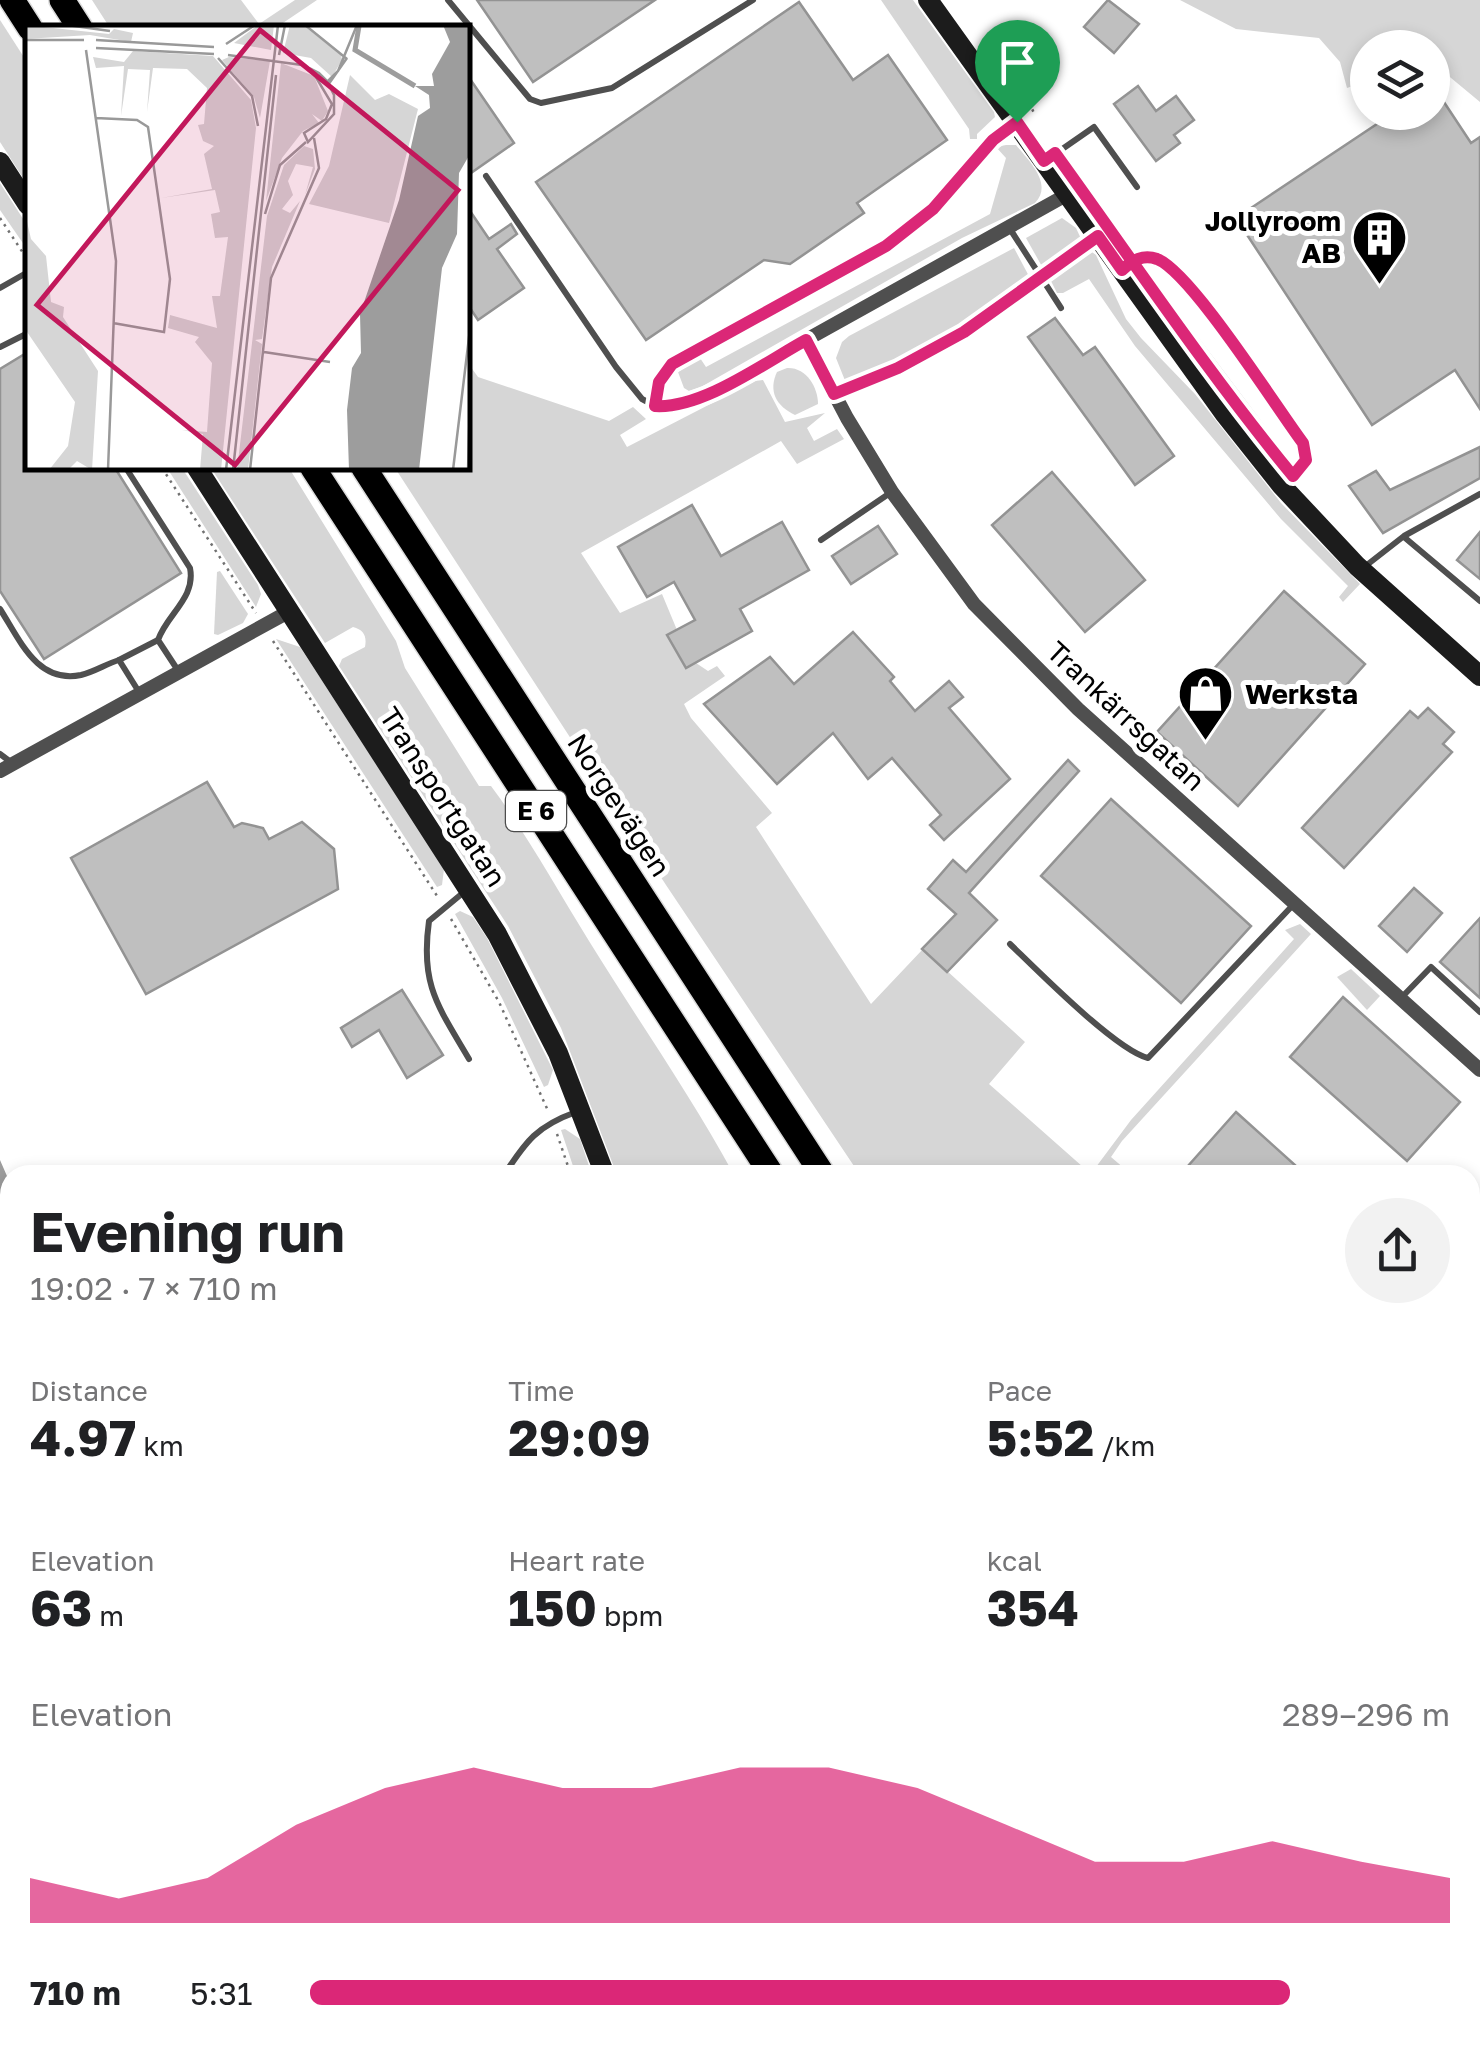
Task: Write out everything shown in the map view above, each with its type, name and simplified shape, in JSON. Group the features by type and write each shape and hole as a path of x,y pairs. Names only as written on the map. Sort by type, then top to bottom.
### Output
{"highway":[{"path":"12,0 28,25"},
{"path":"62,0 78,25"},
{"name":"E 6","path":"315,470 765,1165"},
{"name":"Norgevägen","path":"365,470 817,1165"},
{"path":"702,1068 747,1165"}],"street":[{"path":"928,0 1017,122 1050,157 1068,194 1224,413 1282,486 1362,570 1480,676"},
{"path":"0,162 25,200"},
{"path":"806,340 1068,194"},
{"name":"Trankärrsgatan","path":"806,340 892,492 974,604 1078,709 1480,1070"},
{"name":"Transportgatan","path":"199,470 470,889 535,1004 582,1109 601,1165"},
{"path":"7,768 290,611"}],"lane":[{"path":"448,0 469,25"},
{"path":"470,27 530,99 541,103 612,88 753,0"},
{"path":"655,406 659,382 672,364 886,246 933,209 993,140 1017,122"},
{"path":"1050,157 1094,126 1138,186"},
{"path":"486,176 616,368 642,398 655,406 694,401 806,340"},
{"path":"1009,228 1061,308"},
{"path":"1122,270 1140,258 1157,259 1188,284 1303,443 1307,455 1304,466 1282,486"},
{"path":"0,288 25,274"},
{"path":"0,347 25,335"},
{"path":"0,609 40,668 61,677 84,674 158,640 193,582 186,559 127,470"},
{"path":"821,540 892,492"},
{"path":"1362,570 1372,558 1404,536 1480,494"},
{"path":"1404,536 1480,600"},
{"path":"158,640 180,672"},
{"path":"119,660 140,694"},
{"path":"0,754 7,768"},
{"path":"469,1059 429,988 424,953 429,921 470,889"},
{"path":"1010,944 1061,994 1129,1049 1148,1058 1294,904"},
{"path":"1402,998 1431,967 1480,1012"},
{"path":"510,1165 528,1138 552,1121 582,1109"}],"path":[{"path":"976,35 1024,92 1050,157"},
{"path":"0,218 25,256"},
{"path":"834,394 925,354 964,332 1098,236"},
{"path":"163,470 444,907 499,1002 567,1165"}],"shaded area":[{"path":"92,0 241,0 259,24 295,0 317,0 280,25 108,25"},
{"path":"881,0 913,0 994,112 995,117 977,134 977,139 970,139 969,129"},
{"path":"1180,0 1480,0 1480,102 1450,77 1450,30 1350,30 1347,88 1340,62 1319,38 1236,29"},
{"path":"0,20 25,59 25,181 0,142"},
{"path":"1016,145 1038,173 1042,188 1035,203 962,238 701,387 689,391 684,388 678,372 700,358 706,367 990,214 1006,158 996,147"},
{"path":"0,183 25,222 25,246 0,210"},
{"path":"1062,218 1076,228 1083,243 1044,270 1026,238"},
{"path":"1085,247 1096,255 1126,319 1141,338 1195,394 1281,503 1360,584 1343,602 1339,597 1348,586 1281,519 1135,346 1089,279 1057,293 1049,277"},
{"path":"1014,248 1031,280 967,327 920,354 846,383 836,358 849,336"},
{"path":"1147,269 1289,458 1286,460 1245,410"},
{"path":"470,366 478,377 609,421 633,407 646,419 620,435 627,447 755,381 763,380 785,422 825,413 807,428 814,441 837,429 844,439 797,464 781,441 581,553 620,613 662,594 677,630 667,636 685,668 696,663 708,671 717,666 725,676 684,704 691,718 772,813 756,827 871,1004 923,949 1025,1042 989,1084 1081,1165 853,1165 396,470 470,470"},
{"path":"787,368 805,374 817,398 818,404 795,415 783,407 774,392 777,372"},
{"path":"168,470 183,470 258,585 261,594 256,607"},
{"path":"212,470 290,470 396,641 405,668 479,786 491,786 517,824 728,1165 613,1165 561,1028 508,926 339,666 342,659 365,647 364,634 353,627 325,643"},
{"path":"220,571 248,614 243,623 218,635 214,634"},
{"path":"276,639 300,647 444,869 442,885 437,887"},
{"path":"460,911 473,917 487,938 553,1070 544,1087 502,998 455,914"},
{"path":"1300,924 1311,934 1111,1157 1120,1165 1097,1165 1131,1120 1294,939 1285,930"},
{"path":"1351,969 1380,996 1367,1010 1337,977"},
{"path":"561,1130 580,1139 589,1165 573,1165"}],"building":[{"path":"477,0 655,0 533,82"},
{"path":"1108,0 1139,24 1114,53 1084,27"},
{"path":"799,2 853,80 888,55 947,140 857,203 864,213 790,264 764,260 646,340 536,182"},
{"path":"470,79 514,143 470,174"},
{"path":"1138,86 1156,111 1176,96 1194,120 1174,135 1180,143 1156,161 1114,104"},
{"name":"Jollyroom AB","path":"1450,111 1471,143 1480,137 1480,409 1455,370 1372,425 1236,218 1368,130 1450,130"},
{"path":"470,211 489,239 511,224 517,234 497,249 524,288 478,320 470,308"},
{"path":"1055,318 1083,355 1095,347 1174,456 1135,485 1028,337"},
{"path":"25,354 25,470 116,470 181,573 44,659 0,591 0,369"},
{"path":"1480,447 1480,478 1383,533 1349,486 1376,471 1390,490"},
{"path":"1052,472 1145,580 1085,632 992,525"},
{"path":"692,505 721,556 782,522 809,570 740,609 752,631 686,668 667,635 695,620 674,582 647,597 618,547"},
{"path":"878,526 897,554 851,584 832,556"},
{"path":"1480,532 1480,579 1457,560"},
{"path":"1284,591 1365,664 1238,806 1157,732"},
{"path":"853,632 894,677 890,681 915,711 949,681 963,697 949,708 1010,779 944,840 930,825 941,815 892,758 868,779 833,733 777,784 704,704 770,657 794,684"},
{"path":"1428,708 1454,732 1443,744 1452,752 1344,868 1302,828 1410,711 1418,718"},
{"path":"1068,760 1079,771 969,893 997,920 947,972 922,949 956,914 928,889 953,860 966,872"},
{"path":"207,782 234,827 242,823 263,828 269,839 302,822 334,849 338,889 146,994 71,858"},
{"path":"1111,799 1251,926 1181,1003 1041,876"},
{"path":"1414,888 1442,913 1407,952 1379,926"},
{"path":"1480,918 1480,998 1440,962"},
{"path":"402,990 443,1055 407,1078 379,1030 352,1047 341,1028"},
{"path":"1343,997 1460,1102 1407,1161 1290,1057"},
{"path":"1236,1112 1295,1165 1189,1165"}],"place":[{"name":"Jollyroom AB","path":"1380,286"},
{"name":"Werksta","path":"1206,743"}],"route":[{"path":"1017,122 993,140 933,209 886,246 672,364 659,382 655,406 694,401 806,340 834,394 898,368 964,332 1098,236 1122,270 1133,261 1145,256 1166,264 1188,284 1303,443 1306,460 1293,476 1225,388 1133,261 1110,228 1055,153 1044,161 1017,122"}]}
